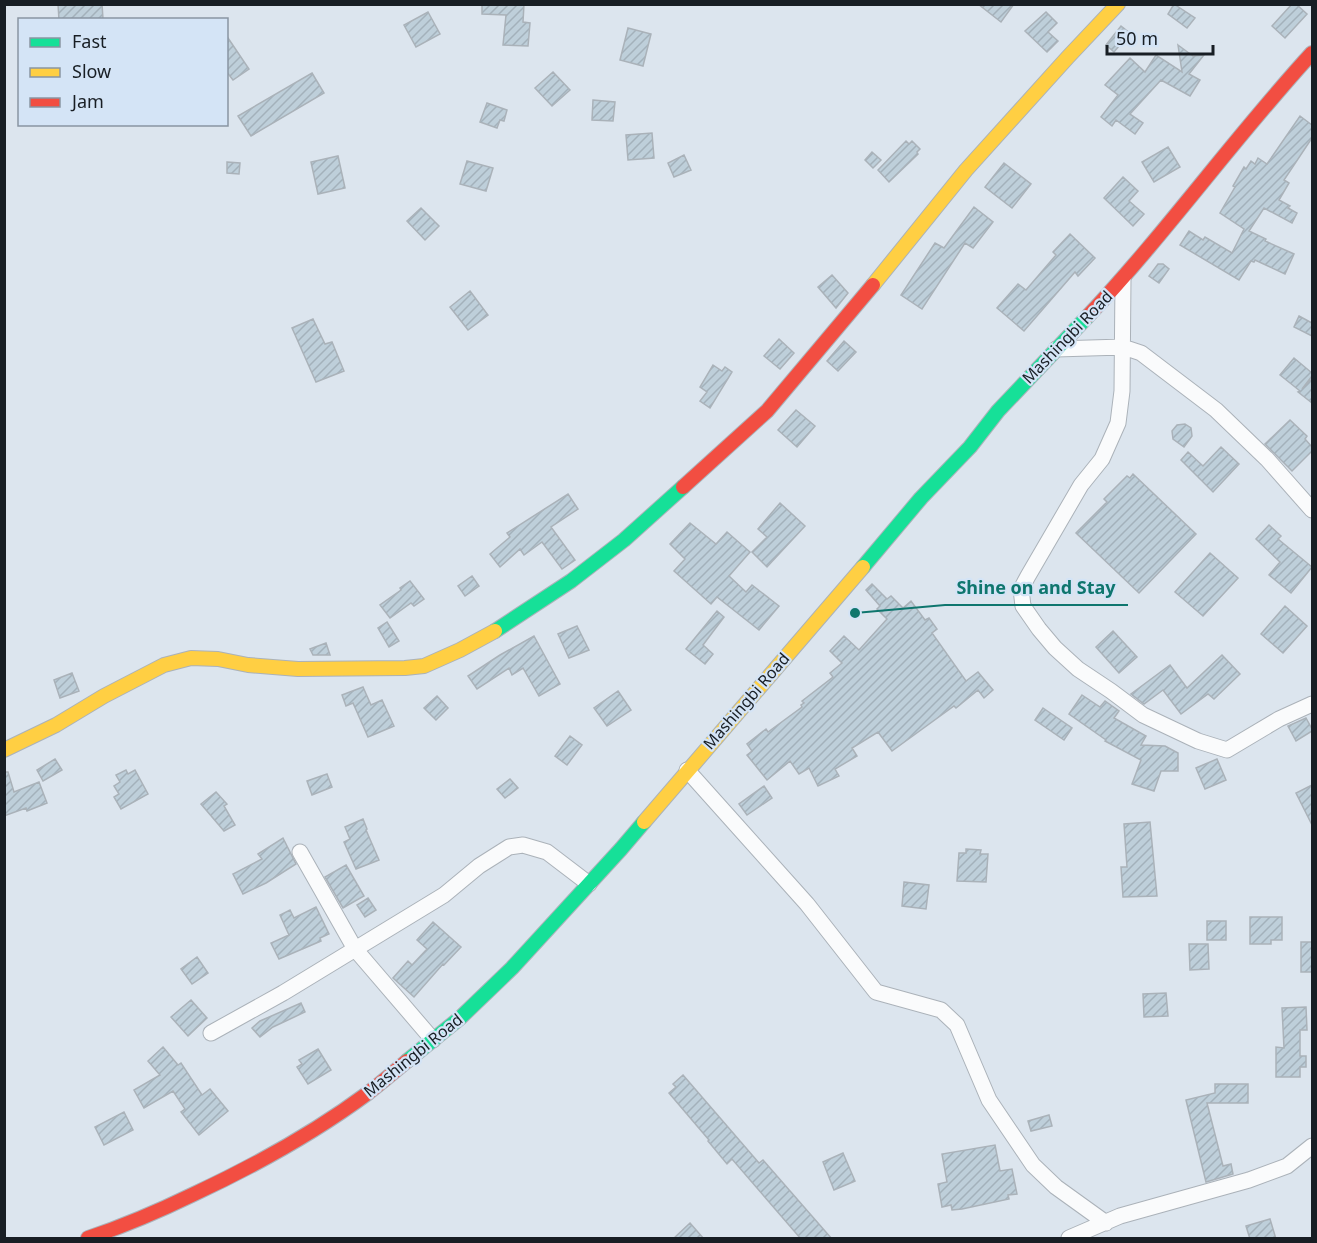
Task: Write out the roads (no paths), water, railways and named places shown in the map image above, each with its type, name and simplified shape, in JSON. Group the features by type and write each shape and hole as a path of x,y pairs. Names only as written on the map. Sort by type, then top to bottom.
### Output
{"main road":[{"path":"4,750 56,725 104,696 165,665 191,658 298,669 424,666 495,631 571,581 624,540 768,411 966,170 1118,4"},
{"name":"Mashingbi Road","path":"88,1239 111,1235 250,1167 284,1147 368,1093 460,1018 512,968 621,849 921,498 970,447 998,411 1123,279 1279,89 1312,53"}],"street":[{"path":"1123,279 1122,391 1118,423 1102,459 1081,484 1021,589 1023,606 1055,648 1078,669 1143,715 1198,741 1227,750 1279,719 1312,704"},
{"path":"1056,349 1123,347 1141,353 1216,410 1267,459 1312,510"},
{"path":"687,770 807,904 876,992 942,1010 957,1025 989,1100 1033,1165 1056,1187 1106,1223"},
{"path":"211,1033 283,993 444,895 479,866 508,847 523,845 547,852 589,884"},
{"path":"300,852 355,949 434,1040"},
{"path":"1287,1166 1312,1146"},
{"path":"1069,1239 1120,1216 1312,1160"}],"place":[{"name":"Shine on and Stay","path":"855,613"}]}
